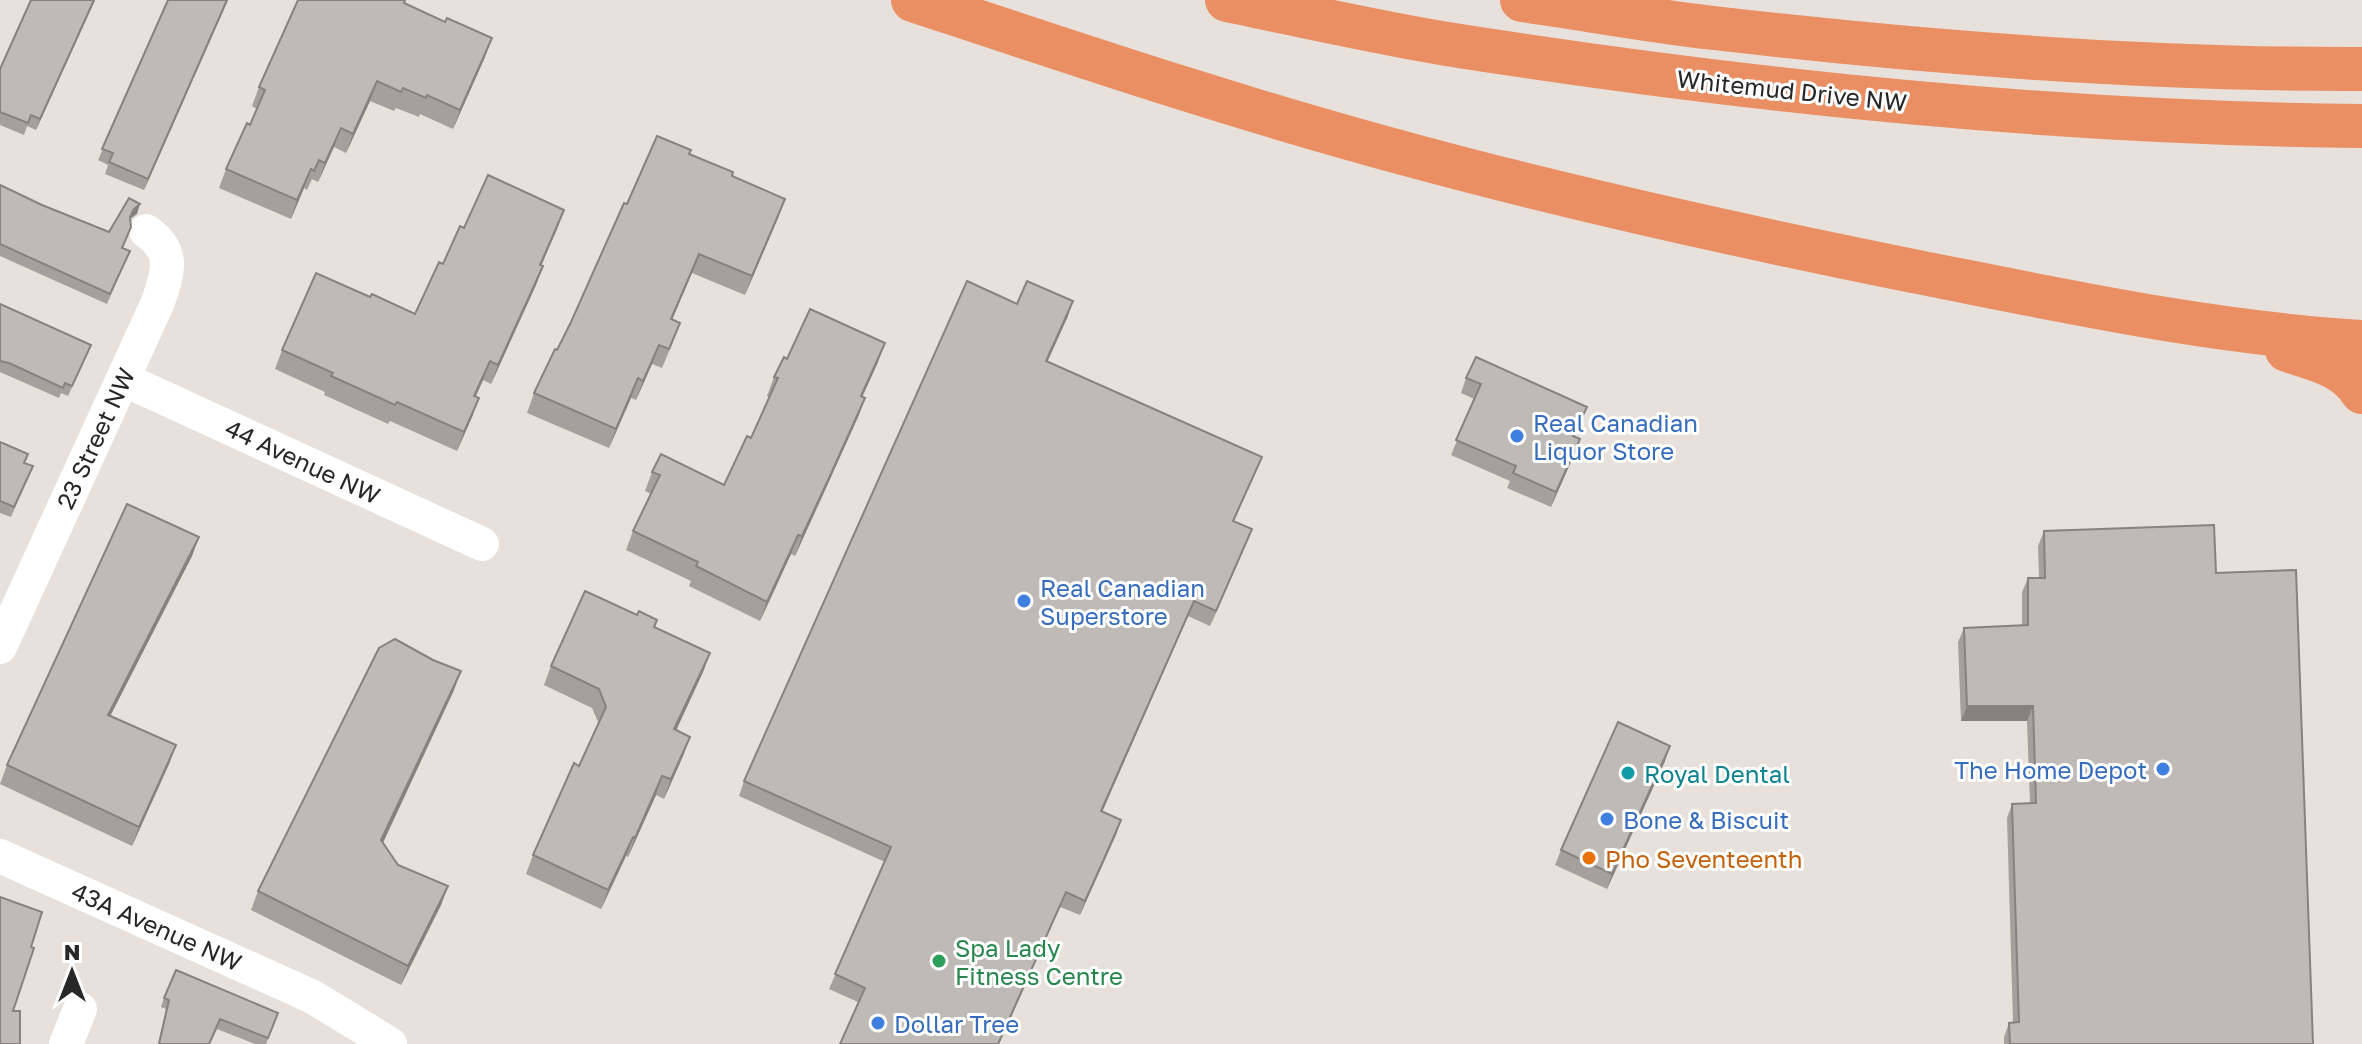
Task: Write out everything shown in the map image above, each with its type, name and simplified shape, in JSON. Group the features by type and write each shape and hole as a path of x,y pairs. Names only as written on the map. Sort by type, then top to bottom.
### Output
{"highway":[{"path":"913,0 1165,82 1413,156 1797,248 2044,297 2225,328 2362,342"},
{"name":"Whitemud Drive NW","path":"1227,0 1444,43 1700,81 1957,108 2273,125 2362,126"},
{"path":"1522,0 1712,28 1961,54 2278,69 2362,69"},
{"path":"2225,328 2337,367 2353,378 2362,392"}],"street":[{"name":"23 Street NW","path":"0,647 158,302 168,266 167,255 160,243 146,231"},
{"name":"44 Avenue NW","path":"123,379 482,544"},
{"name":"43A Avenue NW","path":"0,856 313,997 390,1044"},
{"path":"66,1044 80,1009"}],"building":[{"path":"31,0 94,0 40,119 31,115 28,123 0,112 0,69"},
{"path":"168,0 227,0 148,179 109,162 113,153 102,149"},
{"path":"298,0 405,0 404,3 445,22 447,18 492,38 460,110 427,95 426,98 403,88 401,92 377,81 353,134 341,128 325,163 319,160 314,171 311,169 297,200 226,169 265,90 259,87"},
{"path":"657,136 691,150 689,154 733,172 732,176 785,199 752,276 699,254 671,319 680,323 669,349 659,345 643,381 638,378 616,429 534,393 571,322"},
{"path":"488,175 564,210 540,265 543,266 498,365 490,361 474,396 479,398 464,432 397,402 395,405 282,350 316,273 415,314 439,262 443,264 460,226 464,228"},
{"path":"0,185 109,232 129,198 140,204 130,217 131,227 122,248 130,251 110,294 0,244"},
{"name":"Real Canadian Superstore","path":"967,281 1017,304 1027,281 1073,301 1046,361 1262,457 1233,521 1252,529 1216,611 1194,601 1101,811 1121,820 1104,859 1085,901 1066,892 998,1044 840,1044 865,988 835,974 891,847 744,781"},
{"path":"0,304 91,345 72,386 65,383 63,388 0,361"},
{"path":"810,309 885,343 861,396 865,398 829,478 767,602 696,566 698,562 633,531 660,475 652,472 661,454 724,485 747,436 751,438 778,378 774,377 784,357 787,359"},
{"name":"Real Canadian Liquor Store","path":"1476,357 1587,407 1573,436 1580,439 1556,492 1513,473 1516,466 1456,440 1481,384 1466,378"},
{"path":"0,442 28,454 24,463 33,466 14,507 0,501"},
{"path":"127,504 199,537 108,715 176,745 139,827 7,765"},
{"name":"The Home Depot","path":"2214,525 2216,573 2296,570 2313,1044 2010,1044 2009,1023 2019,1022 2012,804 2036,803 2033,706 1967,706 1964,628 2028,625 2028,578 2045,578 2044,531"},
{"path":"585,591 637,615 639,611 657,620 654,627 710,653 674,729 690,737 671,779 662,776 608,890 533,855 574,763 579,766 606,707 599,689 551,666"},
{"path":"395,639 461,671 381,840 398,865 448,886 408,966 258,891 379,648"},
{"path":"1618,722 1670,746 1612,874 1561,850"},
{"path":"0,897 42,912 31,947 34,948 13,1011 20,1011 20,1044 0,1044"},
{"path":"176,970 278,1013 268,1038 220,1019 209,1044 159,1044 169,1000 164,998"}],"place":[{"name":"Real Canadian Liquor Store","path":"1517,436"},
{"name":"Real Canadian Superstore","path":"1024,601"},
{"name":"The Home Depot","path":"2163,769"},
{"name":"Royal Dental","path":"1628,773"},
{"name":"Bone & Biscuit","path":"1607,819"},
{"name":"Pho Seventeenth","path":"1589,858"},
{"name":"Spa Lady Fitness Centre","path":"939,961"},
{"name":"Dollar Tree","path":"878,1023"}]}
